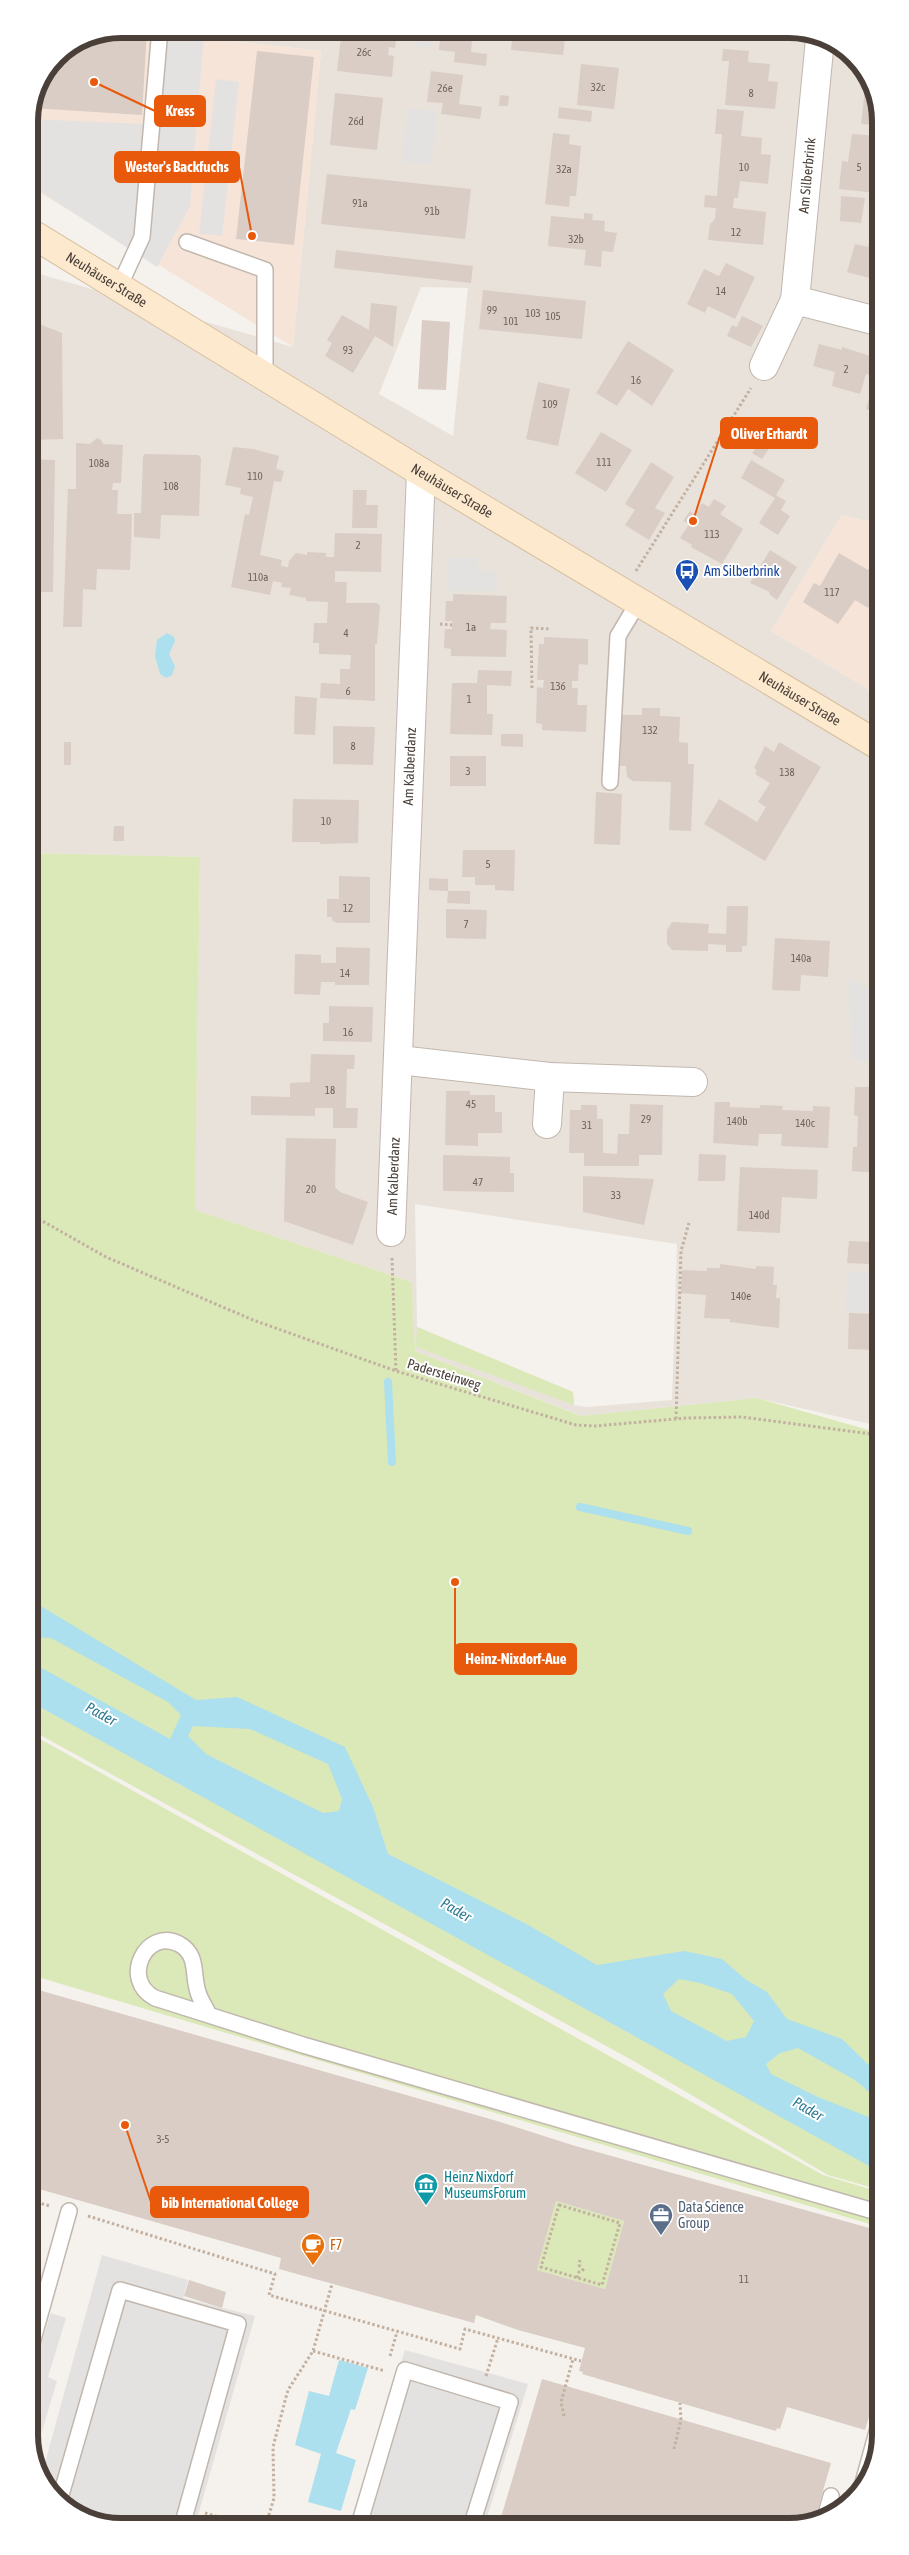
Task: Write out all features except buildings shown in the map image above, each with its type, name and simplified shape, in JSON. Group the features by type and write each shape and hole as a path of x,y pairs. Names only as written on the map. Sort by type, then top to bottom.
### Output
{"main road":[{"name":"Neuhäuser Straße","path":"38,237 421,472 632,596 872,741"}],"street":[{"name":"Am Silberbrink","path":"764,366 795,300 820,44"},
{"path":"795,300 872,320"},
{"name":"Am Kalberdanz","path":"391,1232 421,472"},
{"path":"399,1060 550,1077 693,1082"},
{"path":"547,1124 550,1077"}],"lane":[{"path":"119,286 142,237 159,38"},
{"path":"187,242 265,270 265,376"},
{"path":"610,782 618,636 632,596"},
{"path":"208,2013 197,1991 194,1964 186,1949 170,1941 162,1942 146,1950 140,1957 138,1969 142,1987 147,1994 303,2045 872,2211"},
{"path":"38,2322 69,2211"},
{"path":"62,2493 120,2290 238,2324 184,2517"},
{"path":"361,2517 405,2370 510,2402 474,2518"},
{"path":"828,2506 831,2496"}],"path":[{"path":"632,596 764,366"},
{"path":"532,688 531,628 551,629"},
{"name":"Padersteinweg","path":"38,1219 106,1257 253,1320 396,1371 576,1425 595,1426 676,1419 742,1417 872,1434"},
{"path":"676,1419 681,1252 688,1223"},
{"path":"391,1232 396,1371"},
{"path":"38,2203 275,2274 269,2295 460,2349 465,2329 581,2361"},
{"path":"558,2205 620,2223 602,2285 577,2278 540,2267 558,2205"},
{"path":"577,2278 579,2272 583,2270 579,2265 580,2260"},
{"path":"268,2517 274,2498 273,2447 286,2396 313,2350 332,2284"},
{"path":"390,2358 397,2332"},
{"path":"481,2393 498,2338"},
{"path":"313,2350 386,2371 387,2366"},
{"path":"564,2416 561,2402 573,2359"},
{"path":"674,2449 681,2420 680,2403"},
{"path":"203,2513 217,2517"}],"shaded area":[{"path":"121,38 233,38 233,41 321,51 293,347 38,191 38,115 40,99 52,75 62,62 89,44 105,39"},
{"path":"149,38 204,38 190,206 157,267 38,190 38,119 144,124"},
{"path":"233,38 794,38 810,40 839,55 847,62 863,84 869,99 872,121 872,522 842,515 771,631 872,691 872,1424 757,1398 582,1416 415,1351 412,1282 195,1210 200,857 38,853 38,274 293,347 321,51 233,41","holes":["421,287 468,288 453,436 379,394","415,1204 677,1244 672,1400 587,1407 574,1405 573,1392 417,1327"]},
{"path":"416,38 432,38 431,49 414,47"},
{"path":"216,79 239,82 222,236 199,234"},
{"path":"407,109 437,111 432,164 402,162"},
{"path":"842,515 872,522 872,691 771,631"},
{"path":"447,558 478,558 478,571 497,571 497,591 447,591"},
{"path":"849,977 872,991 872,1061 851,1060"},
{"path":"847,1272 872,1274 872,1312 845,1311"},
{"path":"102,2255 188,2280 183,2298 255,2316 198,2517 115,2517 89,2511 66,2497 58,2489 44,2466"},
{"path":"51,2313 66,2318 48,2377 57,2381 38,2444 38,2434 38,2354"},
{"path":"405,2350 528,2384 487,2518 352,2517"}],"green space":[{"path":"38,853 200,857 195,1210 412,1282 415,1351 581,1416 757,1398 872,1431 872,2188 828,2175 630,2059 38,1734"},
{"path":"417,1327 573,1392 574,1405 416,1347"},
{"path":"38,1738 823,2175 872,2190 872,2225 38,1977"},
{"path":"556,2201 624,2221 605,2289 537,2270"}],"water":[{"path":"167,633 174,637 175,641 169,654 175,666 172,675 166,678 160,674 155,656 157,640"},
{"name":"Pader","path":"38,1604 196,1700 237,1697 345,1747 373,1807 388,1854 530,1926 597,1965 684,1951 722,1959 745,1979 767,1992 787,2019 842,2039 872,2068 872,2094 855,2080 798,2048 780,2053 766,2064 771,2074 818,2097 872,2118 872,2168 38,1706 38,1666 170,1739 181,1715 168,1702 51,1638 38,1637","holes":["193,1726 250,1729 328,1764 342,1799 339,1811 323,1813 206,1754 188,1736","679,1979 700,1983 732,1994 754,2021 746,2037 727,2041 671,2011 663,1994"]},
{"path":"339,2360 368,2368 355,2410 351,2409 336,2453 356,2460 341,2511 308,2502 321,2454 295,2445 309,2391 329,2396"}],"waterway":[{"path":"388,1382 392,1462"},
{"path":"580,1507 688,1531"}],"place":[{"name":"Kress","path":"94,82"},
{"name":"Wester's Backfuchs","path":"252,236"},
{"name":"Oliver Erhardt","path":"693,521"},
{"name":"Am Silberbrink","path":"687,592"},
{"name":"Heinz-Nixdorf-Aue","path":"455,1582"},
{"name":"bib International College","path":"125,2125"},
{"name":"Heinz Nixdorf MuseumsForum","path":"426,2206"},
{"name":"Data Science Group","path":"661,2236"},
{"name":"F7","path":"313,2266"}]}
